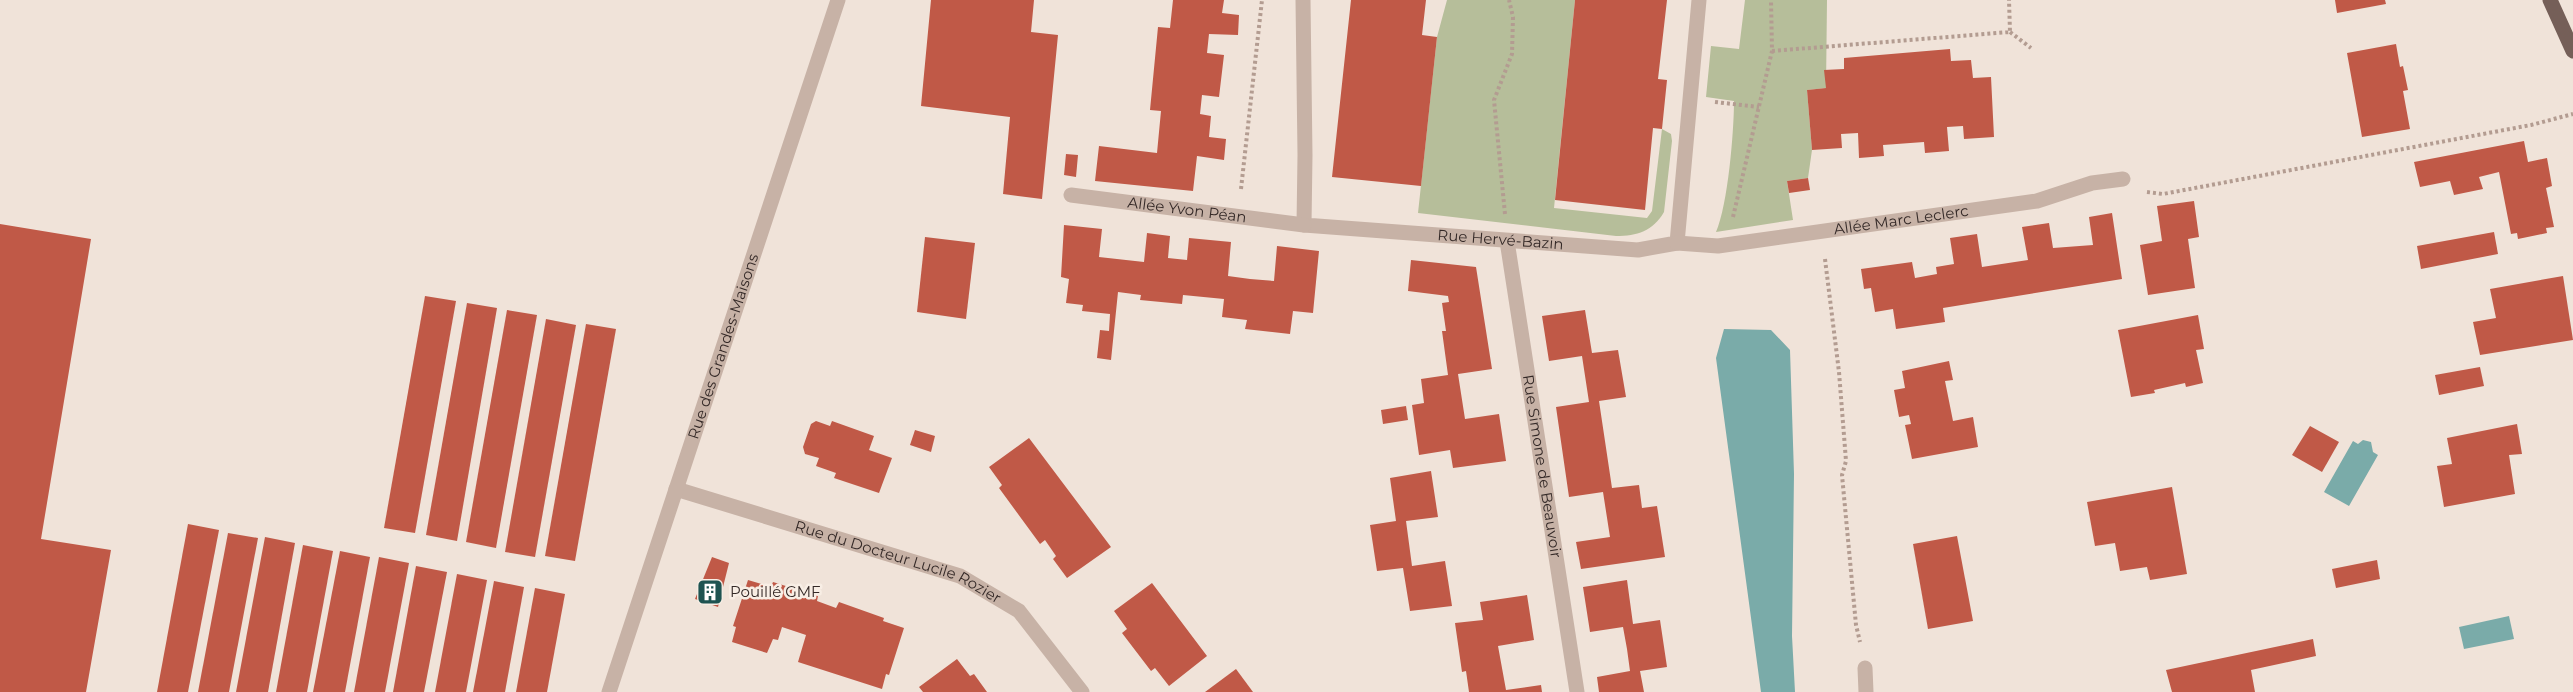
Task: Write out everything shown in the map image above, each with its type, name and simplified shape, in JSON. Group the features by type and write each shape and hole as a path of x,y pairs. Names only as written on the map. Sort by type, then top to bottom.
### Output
{"main road":[{"path":"2550,0 2573,51"}],"street":[{"name":"Rue des Grandes-Maisons","path":"609,692 838,0"},
{"path":"1303,0 1304,225"},
{"path":"1677,243 1699,0"},
{"name":"Allée Marc Leclerc","path":"1677,243 1718,246 2037,201 2092,183 2123,179"},
{"name":"Allée Yvon Péan","path":"1071,195 1304,225"},
{"name":"Rue Hervé-Bazin","path":"1304,225 1638,250 1677,243"},
{"name":"Rue Simone de Beauvoir","path":"1507,241 1577,692"},
{"name":"Rue du Docteur Lucile Rozier","path":"676,489 960,576 1019,611 1082,692"},
{"path":"1866,668 1866,692"}],"path":[{"path":"1238,217 1262,0"},
{"path":"1507,241 1494,100 1512,54 1513,17 1509,0"},
{"path":"1718,246 1731,224 1772,51 1771,0"},
{"path":"2009,0 2010,32"},
{"path":"1772,51 2010,32 2031,48"},
{"path":"1689,99 1759,107"},
{"path":"2123,179 2132,189 2163,194 2531,125 2573,114"},
{"path":"1821,231 1839,372 1846,461 1842,475 1856,625 1866,668"}],"green space":[{"path":"1447,0 1575,0 1554,208 1647,218 1652,211 1662,129 1671,134 1672,141 1664,212 1655,224 1638,233 1616,236 1418,213 1437,37"},
{"path":"1745,0 1827,0 1826,88 1807,90 1812,150 1808,178 1787,181 1793,220 1716,232 1727,187 1734,101 1706,97 1711,46 1739,49"}],"water":[{"path":"1724,329 1771,330 1790,350 1794,474 1792,636 1795,692 1761,692 1716,358"},
{"path":"2363,440 2371,442 2373,452 2378,455 2349,506 2324,492 2353,441 2358,444"},
{"path":"2509,616 2514,639 2464,649 2459,627"}],"building":[{"path":"931,0 1034,0 1031,32 1058,35 1042,199 1003,194 1010,117 921,106"},
{"path":"1173,0 1224,0 1222,13 1239,15 1238,35 1209,34 1207,53 1224,55 1219,97 1202,95 1200,114 1211,116 1209,137 1226,139 1224,160 1197,156 1193,191 1095,181 1099,146 1157,153 1161,111 1150,110 1158,27 1170,28"},
{"path":"1351,0 1426,0 1422,35 1437,37 1421,186 1332,177"},
{"path":"1575,0 1667,0 1658,79 1667,80 1662,129 1653,128 1645,210 1555,200"},
{"path":"2335,0 2385,0 2386,4 2337,13"},
{"path":"2396,44 2400,67 2403,66 2408,90 2403,91 2410,129 2362,137 2347,53"},
{"path":"1950,49 1951,61 1971,60 1973,78 1991,77 1994,137 1964,139 1963,126 1947,127 1949,151 1925,153 1924,142 1883,145 1884,156 1859,158 1858,133 1841,134 1842,148 1812,150 1807,90 1826,88 1824,70 1844,69 1844,58"},
{"path":"2524,141 2528,162 2547,158 2552,186 2546,188 2554,227 2546,228 2547,233 2518,239 2517,233 2511,234 2499,172 2479,177 2483,189 2454,195 2450,181 2420,187 2414,162"},
{"path":"1066,154 1078,155 1076,177 1064,175"},
{"path":"1808,178 1810,190 1789,193 1787,181"},
{"path":"2194,201 2199,237 2188,239 2195,288 2148,295 2140,245 2162,241 2157,206"},
{"path":"2112,213 2122,279 1943,308 1945,322 1896,329 1893,309 1875,312 1871,288 1864,289 1861,269 1912,262 1915,278 1937,274 1936,267 1954,264 1950,238 1977,234 1982,267 2028,260 2022,227 2049,223 2053,248 2093,245 2089,217"},
{"path":"0,224 91,239 41,539 111,550 86,692 0,692"},
{"path":"1064,225 1102,229 1099,257 1144,262 1147,233 1170,236 1168,258 1187,260 1189,238 1231,242 1228,276 1250,279 1274,281 1277,246 1319,251 1313,313 1293,311 1290,334 1245,329 1247,320 1222,317 1224,299 1183,295 1182,304 1140,300 1141,295 1118,292 1111,360 1097,358 1100,330 1109,331 1110,314 1082,311 1083,305 1066,303 1069,279 1061,277"},
{"path":"2494,232 2498,254 2421,269 2417,246"},
{"path":"925,237 975,243 966,319 917,312"},
{"path":"1411,260 1476,267 1492,369 1458,374 1465,419 1499,414 1506,461 1453,468 1450,450 1419,455 1412,405 1424,403 1421,379 1448,375 1442,331 1446,331 1442,303 1449,302 1448,296 1408,291"},
{"path":"2563,276 2573,340 2480,355 2473,322 2496,318 2490,289"},
{"path":"425,296 456,301 415,533 384,528"},
{"path":"467,303 497,308 457,541 426,535"},
{"path":"507,310 537,315 496,548 466,542"},
{"path":"1585,310 1592,353 1618,350 1626,397 1599,401 1612,488 1639,485 1642,508 1657,506 1665,557 1581,569 1576,542 1610,537 1603,492 1569,497 1556,407 1589,402 1582,356 1549,361 1542,316"},
{"path":"2198,315 2204,349 2196,350 2203,383 2186,387 2185,383 2154,390 2155,393 2131,397 2118,330"},
{"path":"546,319 576,325 535,557 505,552"},
{"path":"586,324 616,329 575,561 545,556"},
{"path":"1949,361 1953,380 1945,381 1953,421 1973,417 1978,447 1912,459 1905,425 1911,424 1909,415 1899,417 1894,390 1905,388 1902,371"},
{"path":"2480,367 2484,386 2439,395 2435,375"},
{"path":"1406,406 1408,420 1383,424 1381,410"},
{"path":"816,421 830,426 832,421 874,436 869,450 892,458 879,493 834,478 836,473 816,466 819,458 805,454 803,447 811,424"},
{"path":"2517,424 2522,454 2509,455 2515,494 2444,507 2437,466 2452,464 2447,438"},
{"path":"2310,426 2339,442 2322,472 2292,455"},
{"path":"915,430 935,436 931,452 910,445"},
{"path":"1029,438 1111,547 1067,578 1053,559 1056,556 1045,540 1040,544 999,488 1002,485 989,467"},
{"path":"1431,471 1438,517 1406,521 1412,566 1445,561 1452,606 1410,611 1403,568 1377,571 1370,525 1396,521 1390,478"},
{"path":"2172,487 2187,574 2150,580 2147,567 2120,571 2115,543 2095,546 2087,502"},
{"path":"188,524 219,530 188,692 157,692"},
{"path":"228,533 258,538 229,692 198,692"},
{"path":"1957,536 1973,621 1928,629 1913,544"},
{"path":"265,537 295,543 268,692 236,692"},
{"path":"303,545 333,551 307,692 276,692"},
{"path":"340,551 370,557 345,692 313,692"},
{"path":"379,557 409,563 385,692 354,692"},
{"path":"712,557 729,563 718,607 695,599"},
{"path":"2377,560 2380,579 2336,588 2332,569"},
{"path":"416,566 447,572 424,692 393,692"},
{"path":"457,574 487,580 466,692 435,692"},
{"path":"748,580 771,587 773,582 818,596 817,601 836,608 839,602 884,618 883,621 904,628 889,675 886,674 882,689 798,662 806,635 782,627 778,640 773,639 767,653 732,642 736,627 733,626"},
{"path":"1627,580 1633,624 1660,620 1667,667 1640,671 1644,692 1599,692 1597,677 1630,671 1627,649 1623,627 1590,632 1583,587"},
{"path":"494,581 524,587 505,692 473,692"},
{"path":"1152,583 1207,656 1169,686 1155,668 1151,671 1122,633 1127,629 1114,611"},
{"path":"535,588 565,594 547,692 516,692"},
{"path":"1527,595 1534,640 1498,646 1506,690 1541,685 1542,692 1469,692 1466,671 1462,672 1455,623 1483,620 1480,602"},
{"path":"2313,639 2316,656 2251,670 2255,692 2172,692 2166,670"},
{"path":"957,659 970,676 974,674 987,692 923,692 919,687"},
{"path":"1236,669 1253,692 1205,692"}],"place":[{"name":"Pouillé GMF","path":"710,592"}]}
